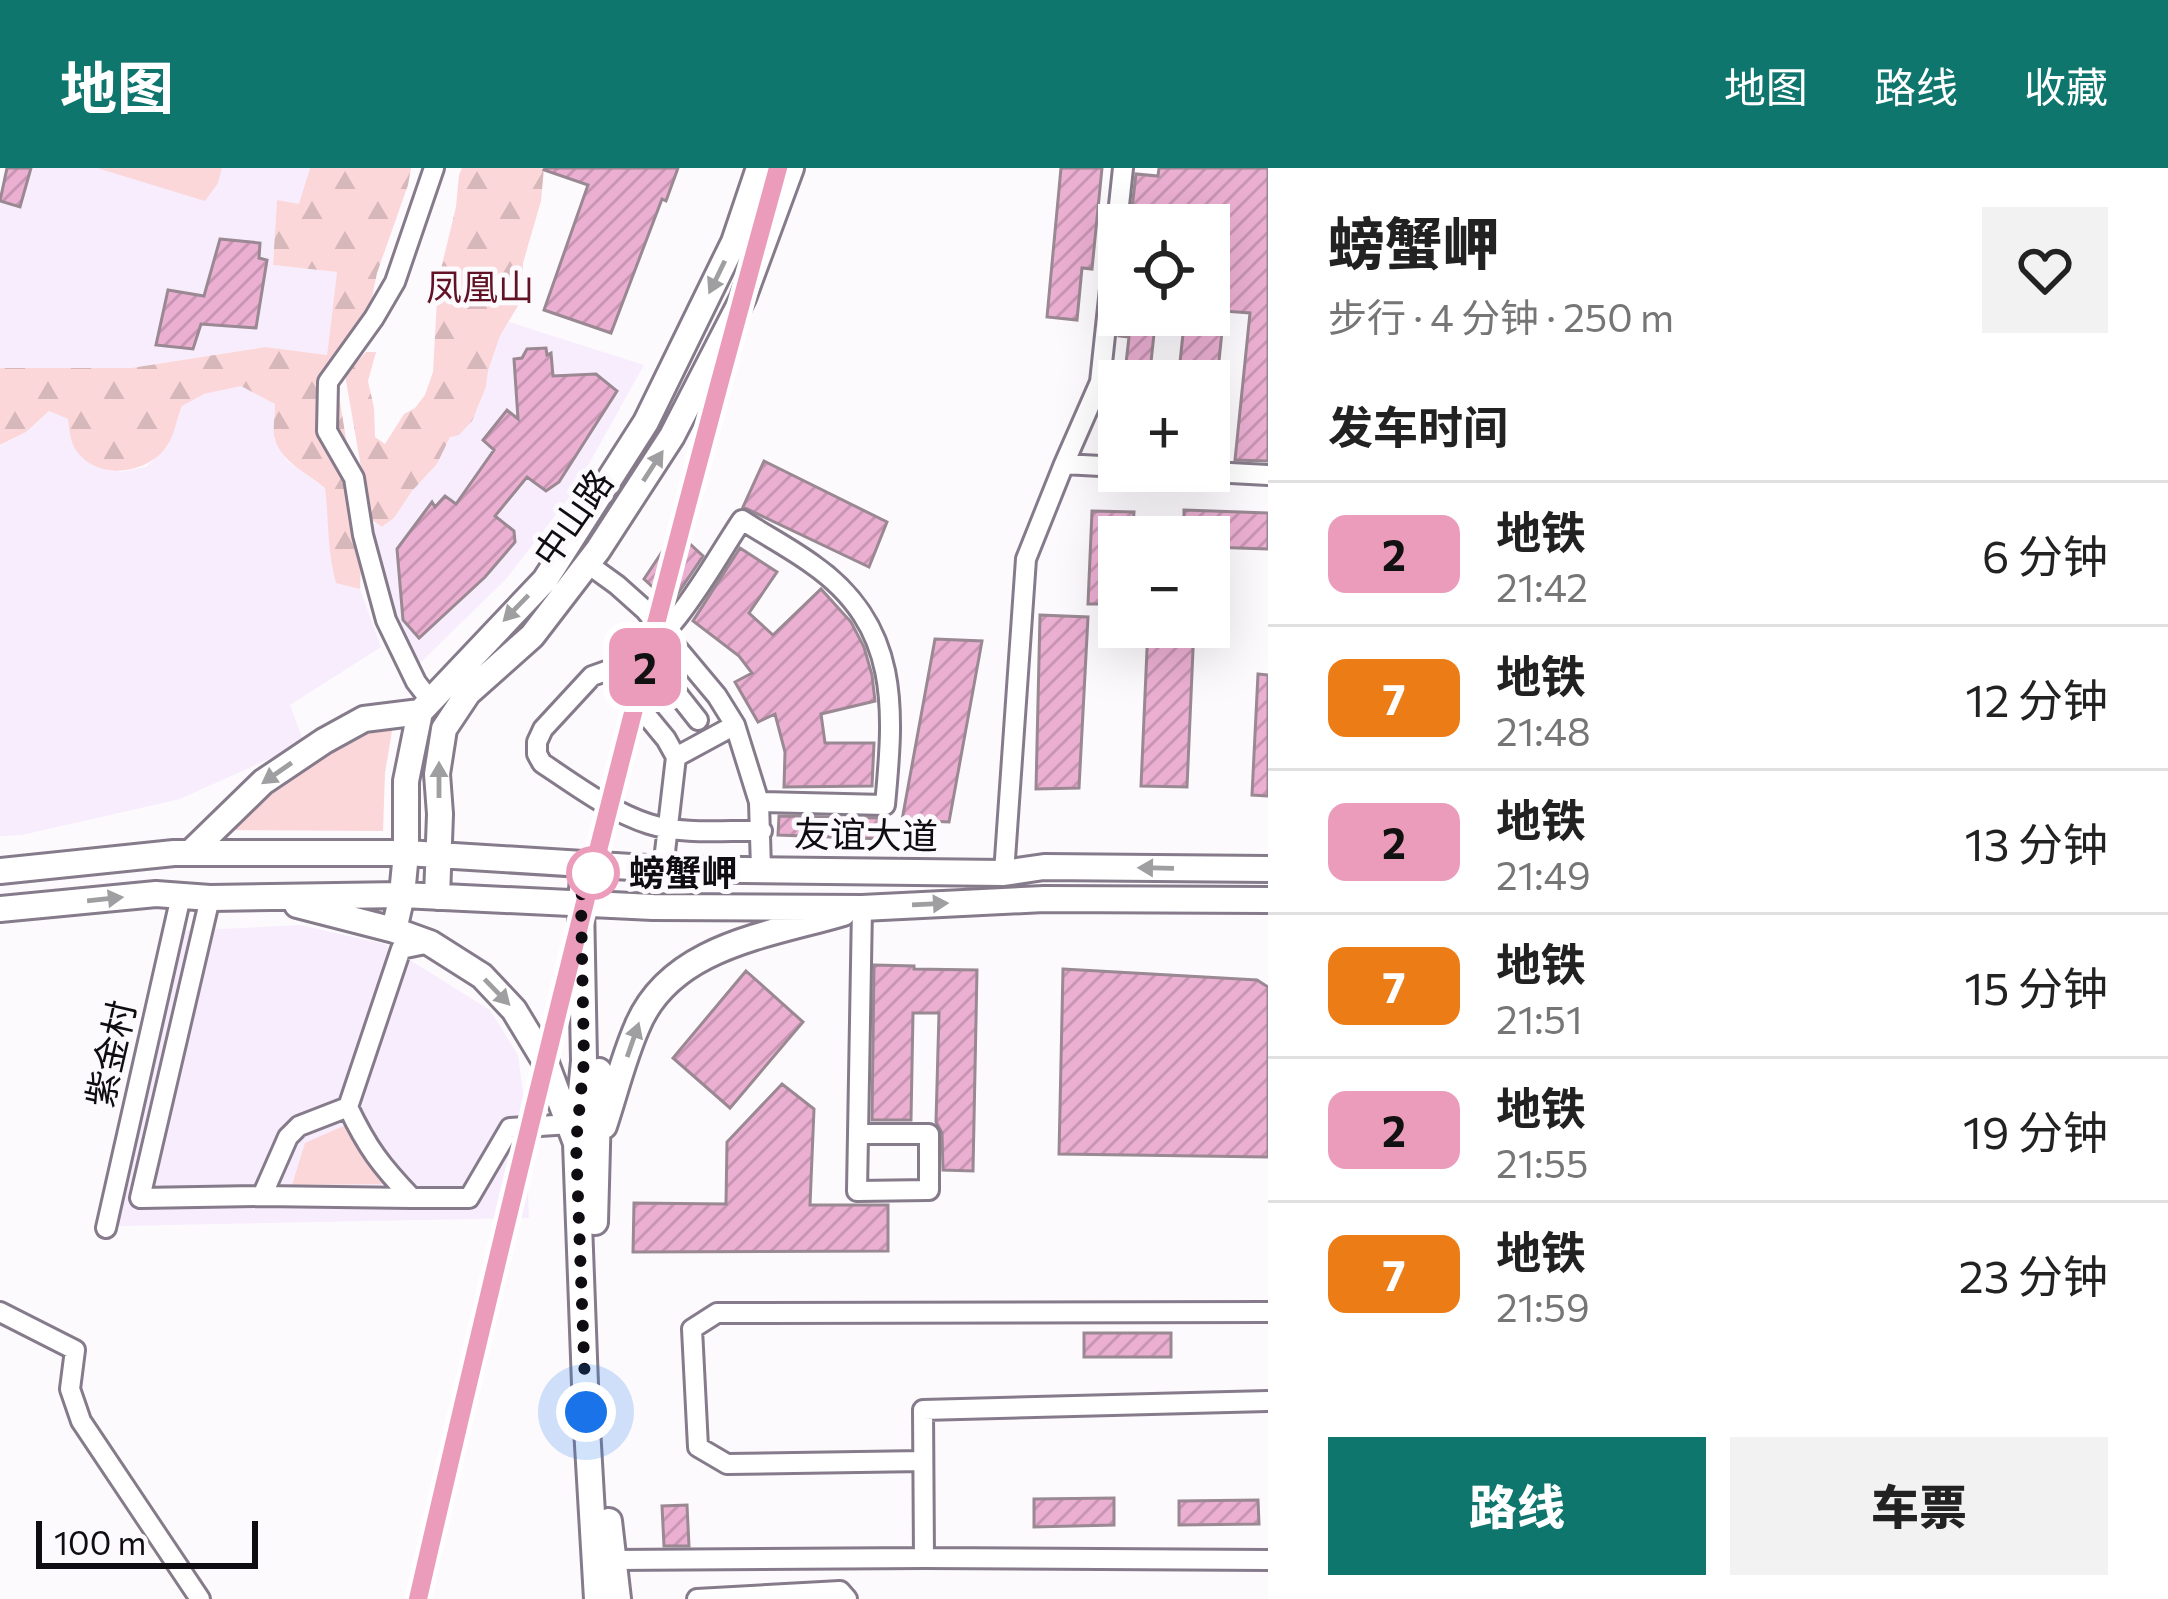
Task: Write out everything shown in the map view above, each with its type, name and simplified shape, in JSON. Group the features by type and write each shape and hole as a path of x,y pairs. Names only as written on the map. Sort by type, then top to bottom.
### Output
{"main road":[{"name":"中山路","path":"425,706 545,580 646,422 734,242 759,168"},
{"name":"中山路","path":"437,897 440,814 436,774 444,729 468,693 532,636 588,564 672,436 743,298 791,168"},
{"path":"0,872 182,853 263,782 324,740 364,719 425,706 406,782 406,853 394,930"},
{"name":"友谊大道","path":"182,853 406,853 662,869 1004,873 1044,867 1268,869"},
{"path":"584,865 584,1024 599,1056 580,1139 597,1599"},
{"path":"0,909 156,894 210,898"},
{"name":"友谊大道","path":"210,898 402,895 652,907 862,908 1044,899 1268,901"},
{"path":"266,897 430,943 482,976 514,1010 546,1063 580,1139 618,1599"},
{"path":"580,1139 638,1023 661,990 692,963 731,944 862,908"}],"street":[{"path":"425,706 386,620 363,535 354,478 327,431 328,382 395,282 434,168"},
{"path":"1004,873 1026,559 1100,382 1123,168"},
{"path":"1064,464 1098,466"},
{"path":"1230,473 1268,475"},
{"path":"760,802 885,805 890,689 882,653 856,606 814,565 742,520 665,634 627,664 592,676 551,719 537,742 537,754 542,763 648,824 762,831"},
{"path":"588,564 634,599 735,725 760,802 761,869"},
{"path":"645,653 698,720"},
{"path":"609,670 676,758 662,869"},
{"path":"666,739 724,706"},
{"path":"676,758 735,725"},
{"name":"紫金村","path":"106,1228 181,896"},
{"path":"210,898 140,1198 469,1198 510,1128 580,1139"},
{"path":"858,1134 929,1134 929,1190 857,1191 858,1134 862,908"},
{"path":"412,1198 379,1164 348,1107 401,950 430,943"},
{"path":"262,1196 288,1137 299,1126 348,1107"},
{"path":"0,1312 75,1350 70,1389 81,1421 200,1599"},
{"path":"923,1461 728,1464 712,1456 698,1447 692,1329 717,1313 1268,1312"},
{"path":"924,1558 923,1409 1268,1401"},
{"path":"612,1560 1268,1560"},
{"path":"698,1599 840,1591 847,1599"}],"shaded area":[{"path":"31,168 310,168 299,205 277,200 273,265 337,272 327,355 264,347 131,368 0,368 0,201 20,206"},
{"path":"509,322 644,365 572,494 506,579 419,664 375,584 373,523 383,527 394,518 437,464 450,437 472,421"},
{"path":"241,385 275,404 274,439 287,461 325,488 336,582 360,589 381,647 290,705 304,743 180,799 0,836 0,446 26,432 49,411 68,419 73,445 120,472 146,467 168,446 182,406 204,394"},
{"path":"300,925 384,944 490,1010 518,1055 529,1218 118,1226 181,931"}],"green space":[{"path":"97,168 222,168 205,201"},
{"path":"310,168 411,168 368,316 337,383 362,538 360,589 336,583 325,488 277,445 275,404 241,386 204,394 182,406 164,450 131,469 105,469 82,458 73,444 68,419 49,411 26,432 0,445 0,368 131,368 265,347 327,355 337,272 273,265 277,200 299,204"},
{"name":"凤凰山","path":"462,168 544,168 541,201 523,263 522,299 500,336 472,421 459,435 450,437 437,464 382,527 370,519 345,375 366,352 376,352 368,381 375,437 385,444 404,414 425,395 433,372 438,281"},
{"path":"378,720 393,725 383,831 231,830 302,771"},
{"path":"348,1124 387,1184 292,1185 305,1143"}],"building":[{"path":"7,168 31,168 20,207 0,201"},
{"path":"545,168 678,168 611,333 544,310 588,185"},
{"path":"1061,168 1102,168 1092,269 1082,268 1077,320 1047,317"},
{"path":"1159,168 1268,168 1268,461 1235,460 1250,313 1230,311 1230,204 1132,204 1136,174 1158,176"},
{"path":"220,239 260,243 259,258 267,260 256,328 201,324 193,349 156,345 168,290 204,296"},
{"path":"1119,336 1154,336 1151,360 1126,360 1129,337"},
{"path":"1183,336 1222,336 1219,360 1180,360"},
{"path":"546,348 547,355 551,353 553,376 596,374 617,391 559,482 546,491 527,477 495,516 514,531 515,542 419,638 403,620 397,549 432,502 435,507 445,496 456,504 494,450 483,440 507,410 518,419 514,359 522,358 527,349"},
{"path":"764,461 887,522 869,567 743,507"},
{"path":"1184,510 1268,513 1268,549 1230,548 1230,516 1184,516"},
{"path":"1092,511 1134,512 1134,516 1098,516 1098,604 1088,604"},
{"path":"676,531 703,556 671,604 644,579"},
{"path":"740,548 777,572 749,613 773,635 821,589 851,622 864,647 875,701 821,714 825,743 874,743 872,786 784,787 785,752 775,714 758,722 735,682 752,673 739,656 693,621"},
{"path":"1040,615 1088,617 1079,788 1036,789"},
{"path":"935,639 982,641 949,822 902,820"},
{"path":"1147,648 1193,648 1187,787 1141,786"},
{"path":"1258,674 1268,675 1268,796 1252,795"},
{"path":"779,816 882,818 882,839 778,835"},
{"path":"874,965 977,970 973,1171 943,1170 942,1133 936,1122 939,1013 913,1013 911,1120 872,1120"},
{"path":"1063,969 1257,980 1268,987 1268,1157 1059,1154"},
{"path":"746,971 803,1022 730,1108 673,1058"},
{"path":"782,1084 814,1109 810,1205 888,1205 888,1251 633,1252 634,1203 726,1204 727,1142"},
{"path":"1084,1333 1171,1333 1171,1357 1084,1357"},
{"path":"1114,1498 1114,1525 1034,1527 1034,1499"},
{"path":"1258,1500 1259,1524 1179,1525 1179,1501"},
{"path":"687,1505 689,1546 664,1546 662,1506"}],"metro line":[{"name":"2","path":"418,1599 480,1329 685,504 778,168"}],"place":[{"name":"螃蟹岬","path":"593,873"}],"route":[{"path":"586,1412 576,1143 584,1061 584,865 595,866 593,873"}]}
